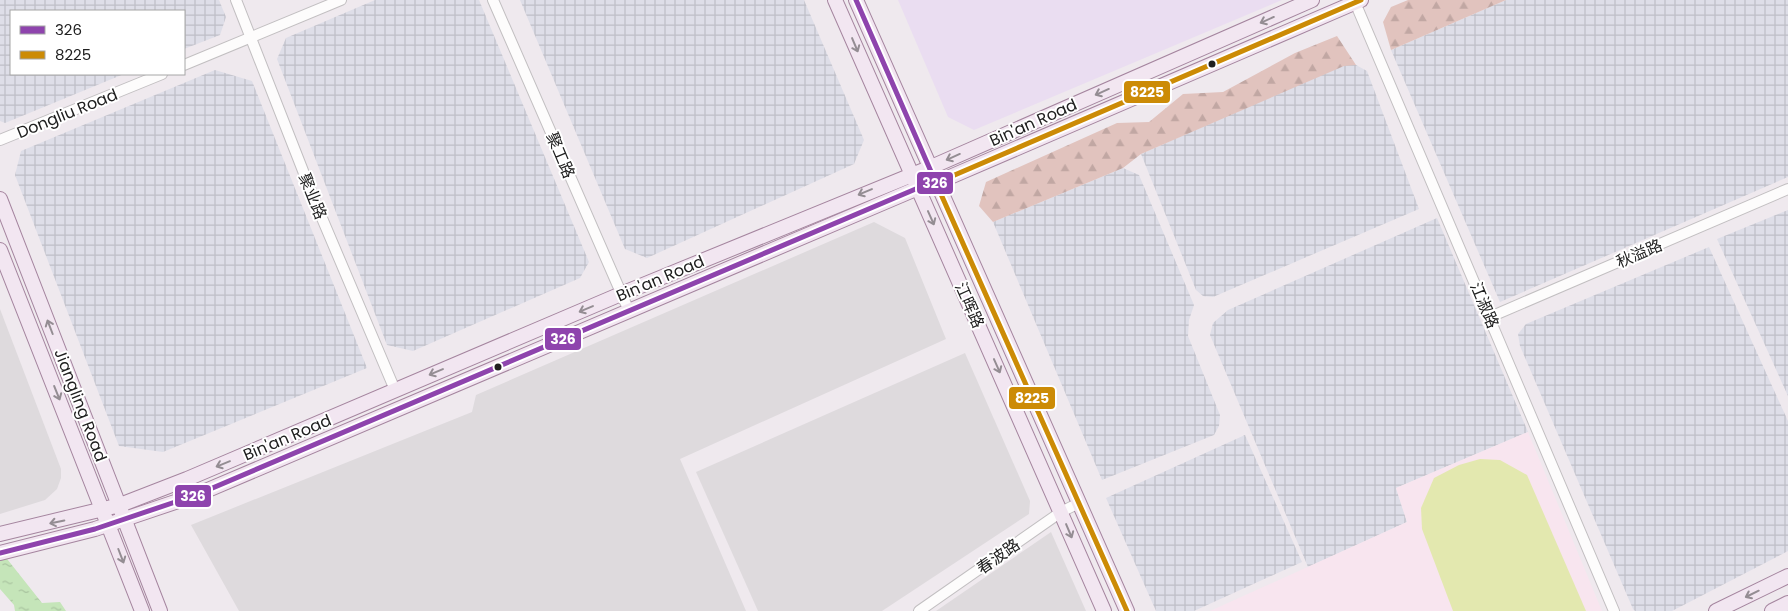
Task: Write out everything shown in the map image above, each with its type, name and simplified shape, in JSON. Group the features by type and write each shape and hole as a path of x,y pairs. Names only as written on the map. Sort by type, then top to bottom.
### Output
{"main road":[{"name":"江晖路","path":"835,0 1104,611"},
{"name":"江晖路","path":"856,0 928,168 1127,611"},
{"name":"Bin'an Road","path":"0,534 120,506 241,457 621,294 928,168 1312,0"},
{"name":"Bin'an Road","path":"2,553 125,520 196,495 918,188 936,183 1357,1"},
{"name":"Jiangling Road","path":"0,199 160,611"},
{"name":"Jiangling Road","path":"0,250 104,510 142,611"},
{"path":"1716,611 1788,576"},
{"path":"1772,611 1788,603"}],"street":[{"name":"聚业路","path":"236,0 316,204 395,390"},
{"path":"185,65 341,0"},
{"name":"聚工路","path":"493,0 629,311"},
{"name":"江淑路","path":"1357,1 1614,611"},
{"name":"Dongliu Road","path":"0,140 160,75"},
{"name":"秋溢路","path":"1490,317 1788,189"},
{"name":"春波路","path":"919,611 1061,512 1079,503"}],"shaded area":[{"path":"0,0 219,0 226,17 220,35 185,49 185,10 10,10 10,75 122,75 5,123 0,121"},
{"path":"375,0 479,0 589,262 580,278 413,351 387,345 277,59 286,38"},
{"path":"520,0 804,0 864,140 854,164 647,258 625,249"},
{"path":"898,0 1282,0 974,130 948,117"},
{"path":"1506,0 1788,0 1788,177 1500,302 1391,50"},
{"path":"1344,65 1356,65 1367,71 1419,209 1213,297 1203,296 1196,290 1141,154"},
{"path":"215,70 252,81 367,368 163,452 119,446 15,175 21,151"},
{"path":"1123,168 1139,175 1194,305 1189,320 1188,336 1220,415 1219,426 1214,435 1102,480 993,222"},
{"path":"1788,210 1788,396 1717,239"},
{"path":"1437,218 1528,432 1396,488 1407,522 1308,567 1210,335 1213,323 1228,310"},
{"path":"874,222 905,238 946,339 680,459 746,611 239,611 191,525 472,412 476,395"},
{"path":"1709,247 1788,421 1788,551 1672,611 1635,611 1520,346 1518,334 1526,324"},
{"path":"0,309 61,469 61,478 57,489 45,500 0,514"},
{"path":"965,353 1030,501 1029,514 882,611 758,611 696,472"},
{"path":"1528,432 1602,611 1210,611 1407,522 1396,488"},
{"path":"1245,435 1302,562 1194,611 1156,611 1106,498"},
{"path":"1480,459 1500,460 1527,475 1586,611 1453,611 1422,529 1421,508 1434,478 1459,465"},
{"path":"1051,532 1086,611 936,611"}],"green space":[{"path":"1408,0 1506,0 1391,50 1383,22 1391,7"},
{"path":"1337,36 1356,65 1344,66 1141,154 1123,168 993,222 979,206 986,182 1117,123 1149,122 1183,94 1223,92 1295,53"}],"water":[{"path":"0,550 42,603 60,602 66,611 15,611 14,605 0,589"}],"transit line":[{"name":"326","path":"0,553 95,529 196,495 918,188 936,183 856,0"},
{"name":"8225","path":"1127,611 936,183 1361,0"}]}
